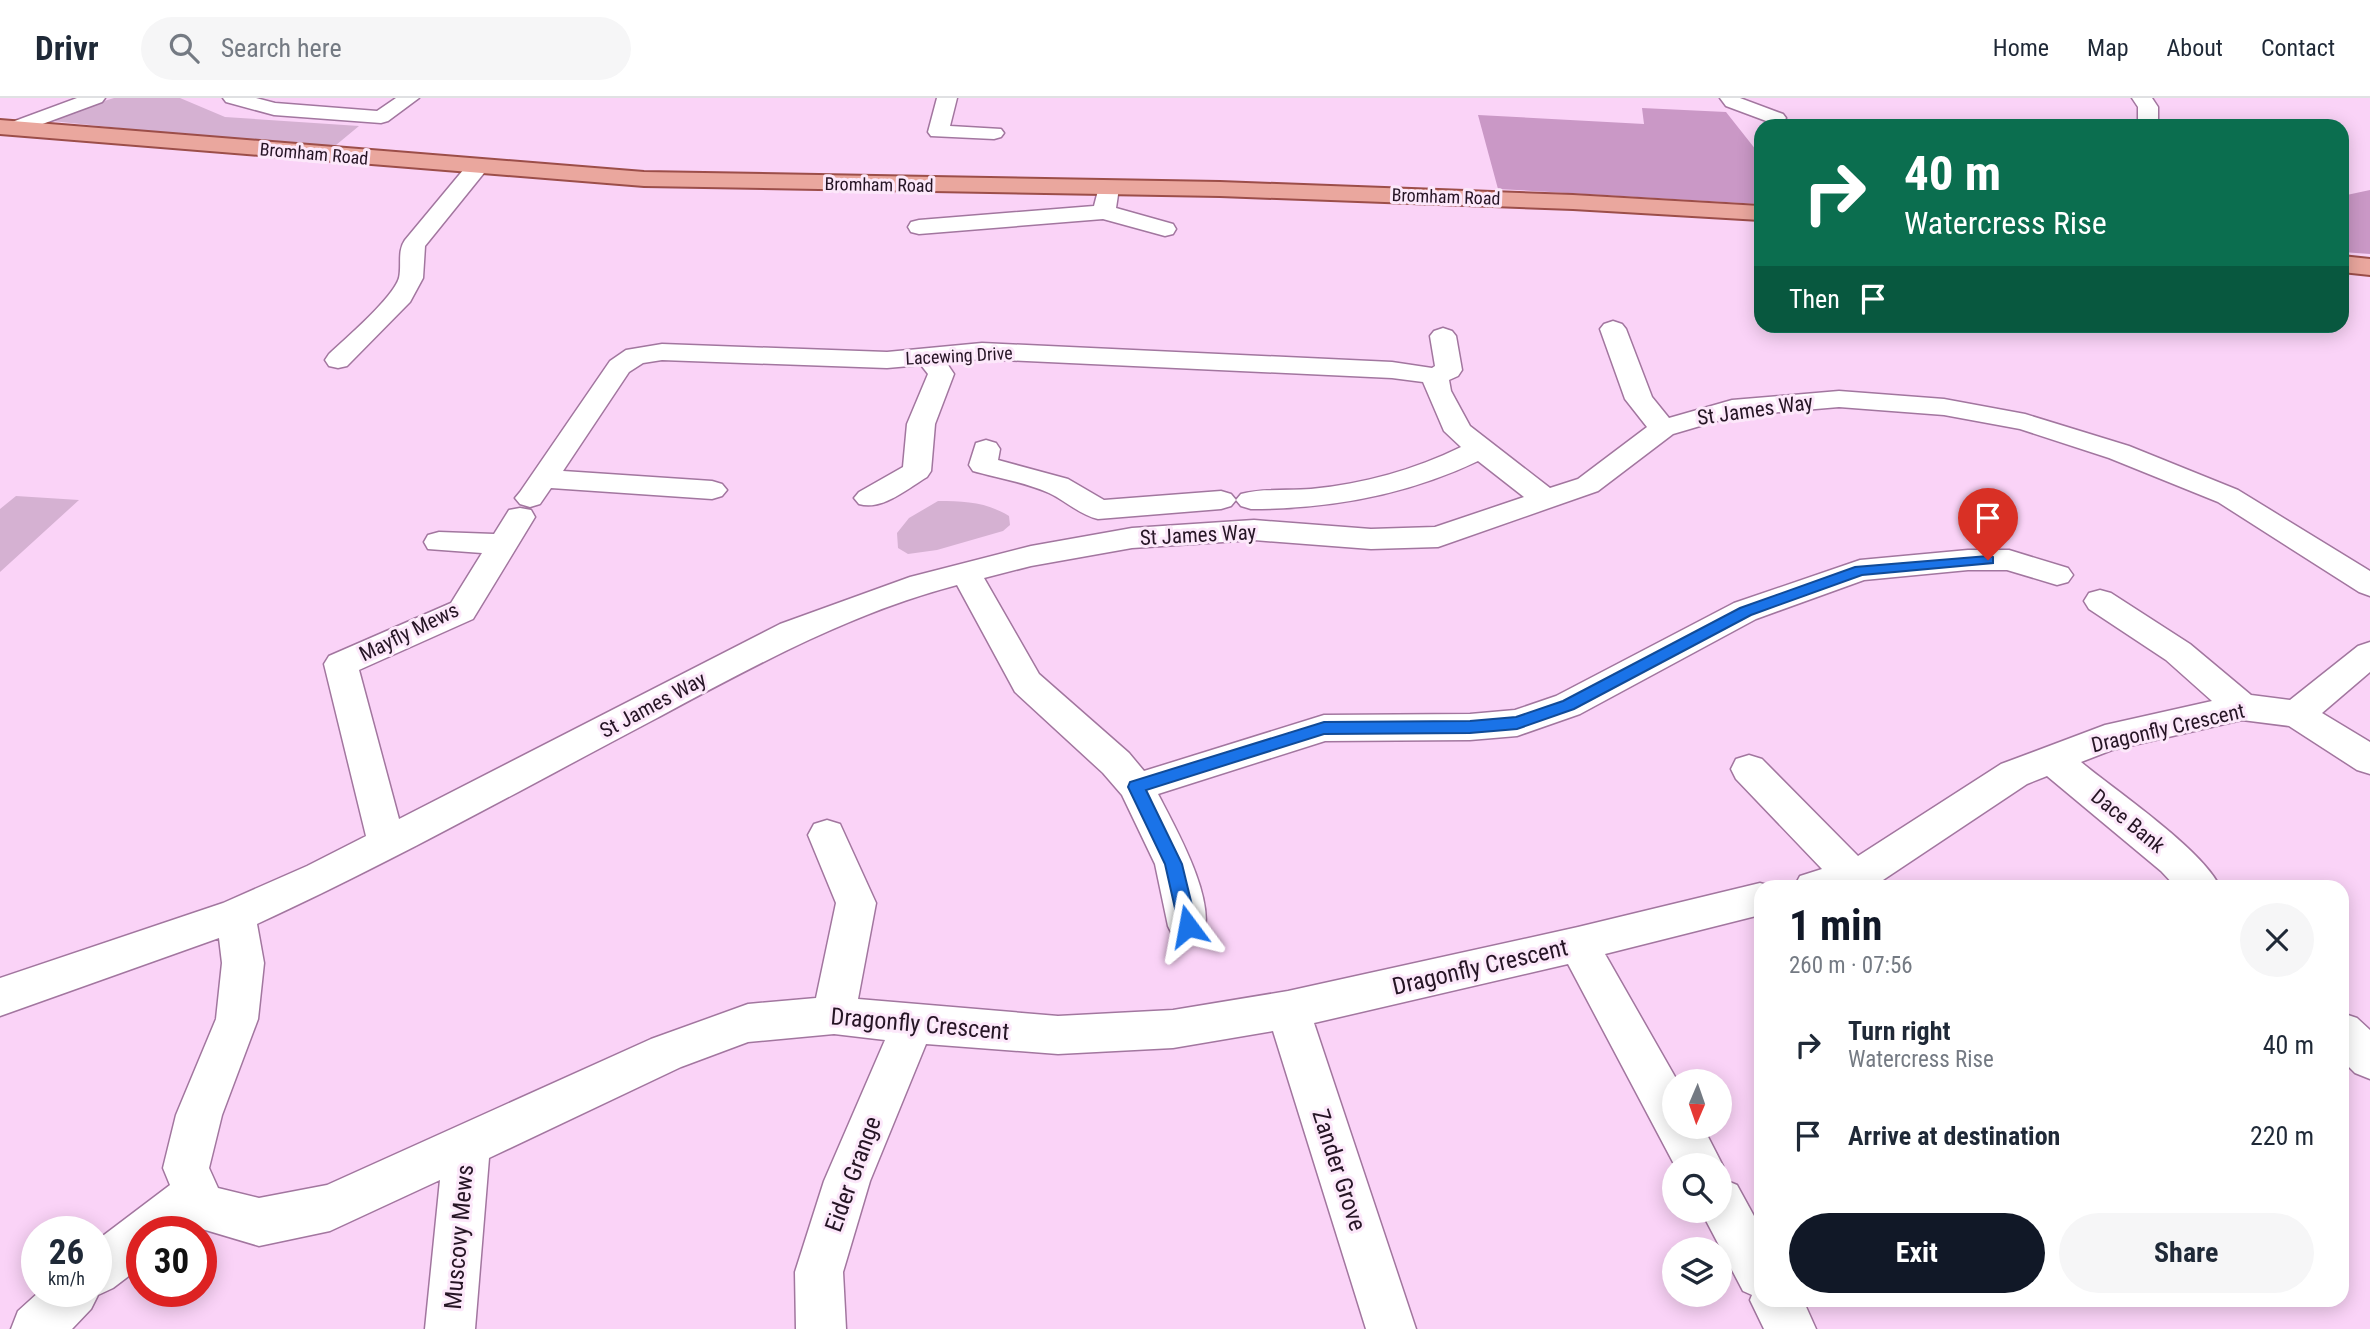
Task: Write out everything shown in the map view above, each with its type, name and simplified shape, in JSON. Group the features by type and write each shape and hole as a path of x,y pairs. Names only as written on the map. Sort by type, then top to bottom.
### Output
{"main road":[{"name":"Bromham Road","path":"10,121 477,168 693,182 1108,188 1476,198 1754,213"},
{"path":"2349,265 2370,267"}],"street":[{"path":"10,121 52,98"},
{"path":"10,121 95,98"},
{"path":"233,98 274,109 380,117 409,98"},
{"path":"947,98 934,141 994,133"},
{"path":"2142,98 2148,107 2148,119"},
{"path":"1706,107 1732,100 1776,118"},
{"path":"338,360 401,297 411,278 413,245 477,168"},
{"path":"1104,212 1108,188"},
{"path":"919,227 1104,212 1148,222 1165,229"},
{"path":"1613,329 1639,399 1663,428"},
{"path":"1443,335 1449,370 1435,376 1447,412 1458,431 1545,499"},
{"name":"Lacewing Drive","path":"524,510 619,367 635,356 662,352 887,360 982,351 1392,370 1435,376"},
{"path":"869,498 917,471 921,424 941,374 929,358"},
{"name":"St James Way","path":"0,997 236,915 387,844 792,632 921,584 965,572 1132,538 1254,530 1371,539 1438,537 1588,485 1663,428 1732,408 1839,399 1944,407 2025,422 2119,452 2228,496 2370,585"},
{"path":"986,449 983,465 1051,481 1078,494 1098,510 1088,527 1089,545"},
{"path":"1251,500 1318,498 1411,480 1448,466 1481,449"},
{"path":"439,542 524,510 712,490"},
{"name":"St James Way","path":"1098,510 1221,500"},
{"name":"Mayfly Mews","path":"387,844 341,664 462,611 524,510"},
{"path":"1136,787 1324,728 1470,727 1517,723 1568,705 1745,611 1860,570 1968,560 2009,560 2057,575"},
{"path":"965,572 1027,682 1116,763 1136,787 1174,864 1188,926"},
{"path":"2100,601 2178,652 2242,707"},
{"path":"2370,654 2297,714 2370,760"},
{"name":"Dragonfly Crescent","path":"1864,880 2014,774 2105,738 2242,707 2297,714"},
{"name":"Dace Bank","path":"2052,759 2175,860 2194,880"},
{"path":"1749,769 1857,880"},
{"path":"827,835 856,903 834,1015"},
{"name":"Dragonfly Crescent","path":"197,1193 202,1207 260,1222 330,1208 666,1052 748,1023 834,1015 1058,1035 1173,1029 1287,1010 1578,944 1754,900"},
{"path":"167,1216 197,1193 186,1168 199,1115 237,1019 243,963 236,915"},
{"path":"1578,944 1662,1096"},
{"name":"Zander Grove","path":"1287,1010 1391,1329"},
{"name":"Eider Grange","path":"821,1329 818,1272 847,1181 913,1024"},
{"path":"2349,1039 2370,1059"},
{"name":"Muscovy Mews","path":"450,1329 467,1145"},
{"path":"1732,1223 1754,1263"},
{"path":"112,1259 126,1248"},
{"path":"36,1329 59,1307"},
{"path":"1779,1307 1791,1329"}],"shaded area":[{"path":"114,98 180,98 225,117 359,126 330,150 42,120"},
{"path":"1642,108 1726,112 1754,147 1754,204 1498,189 1478,115 1644,124"},
{"path":"2370,190 2370,254 2349,252 2349,194"},
{"path":"16,496 79,500 0,572 0,509"},
{"path":"938,501 984,505 1009,516 1010,525 1003,531 937,550 908,554 898,548 897,533 909,518"}],"route":[{"path":"1188,926 1174,864 1136,787 1324,728 1470,727 1517,723 1568,705 1745,611 1860,570 1988,560"}]}
